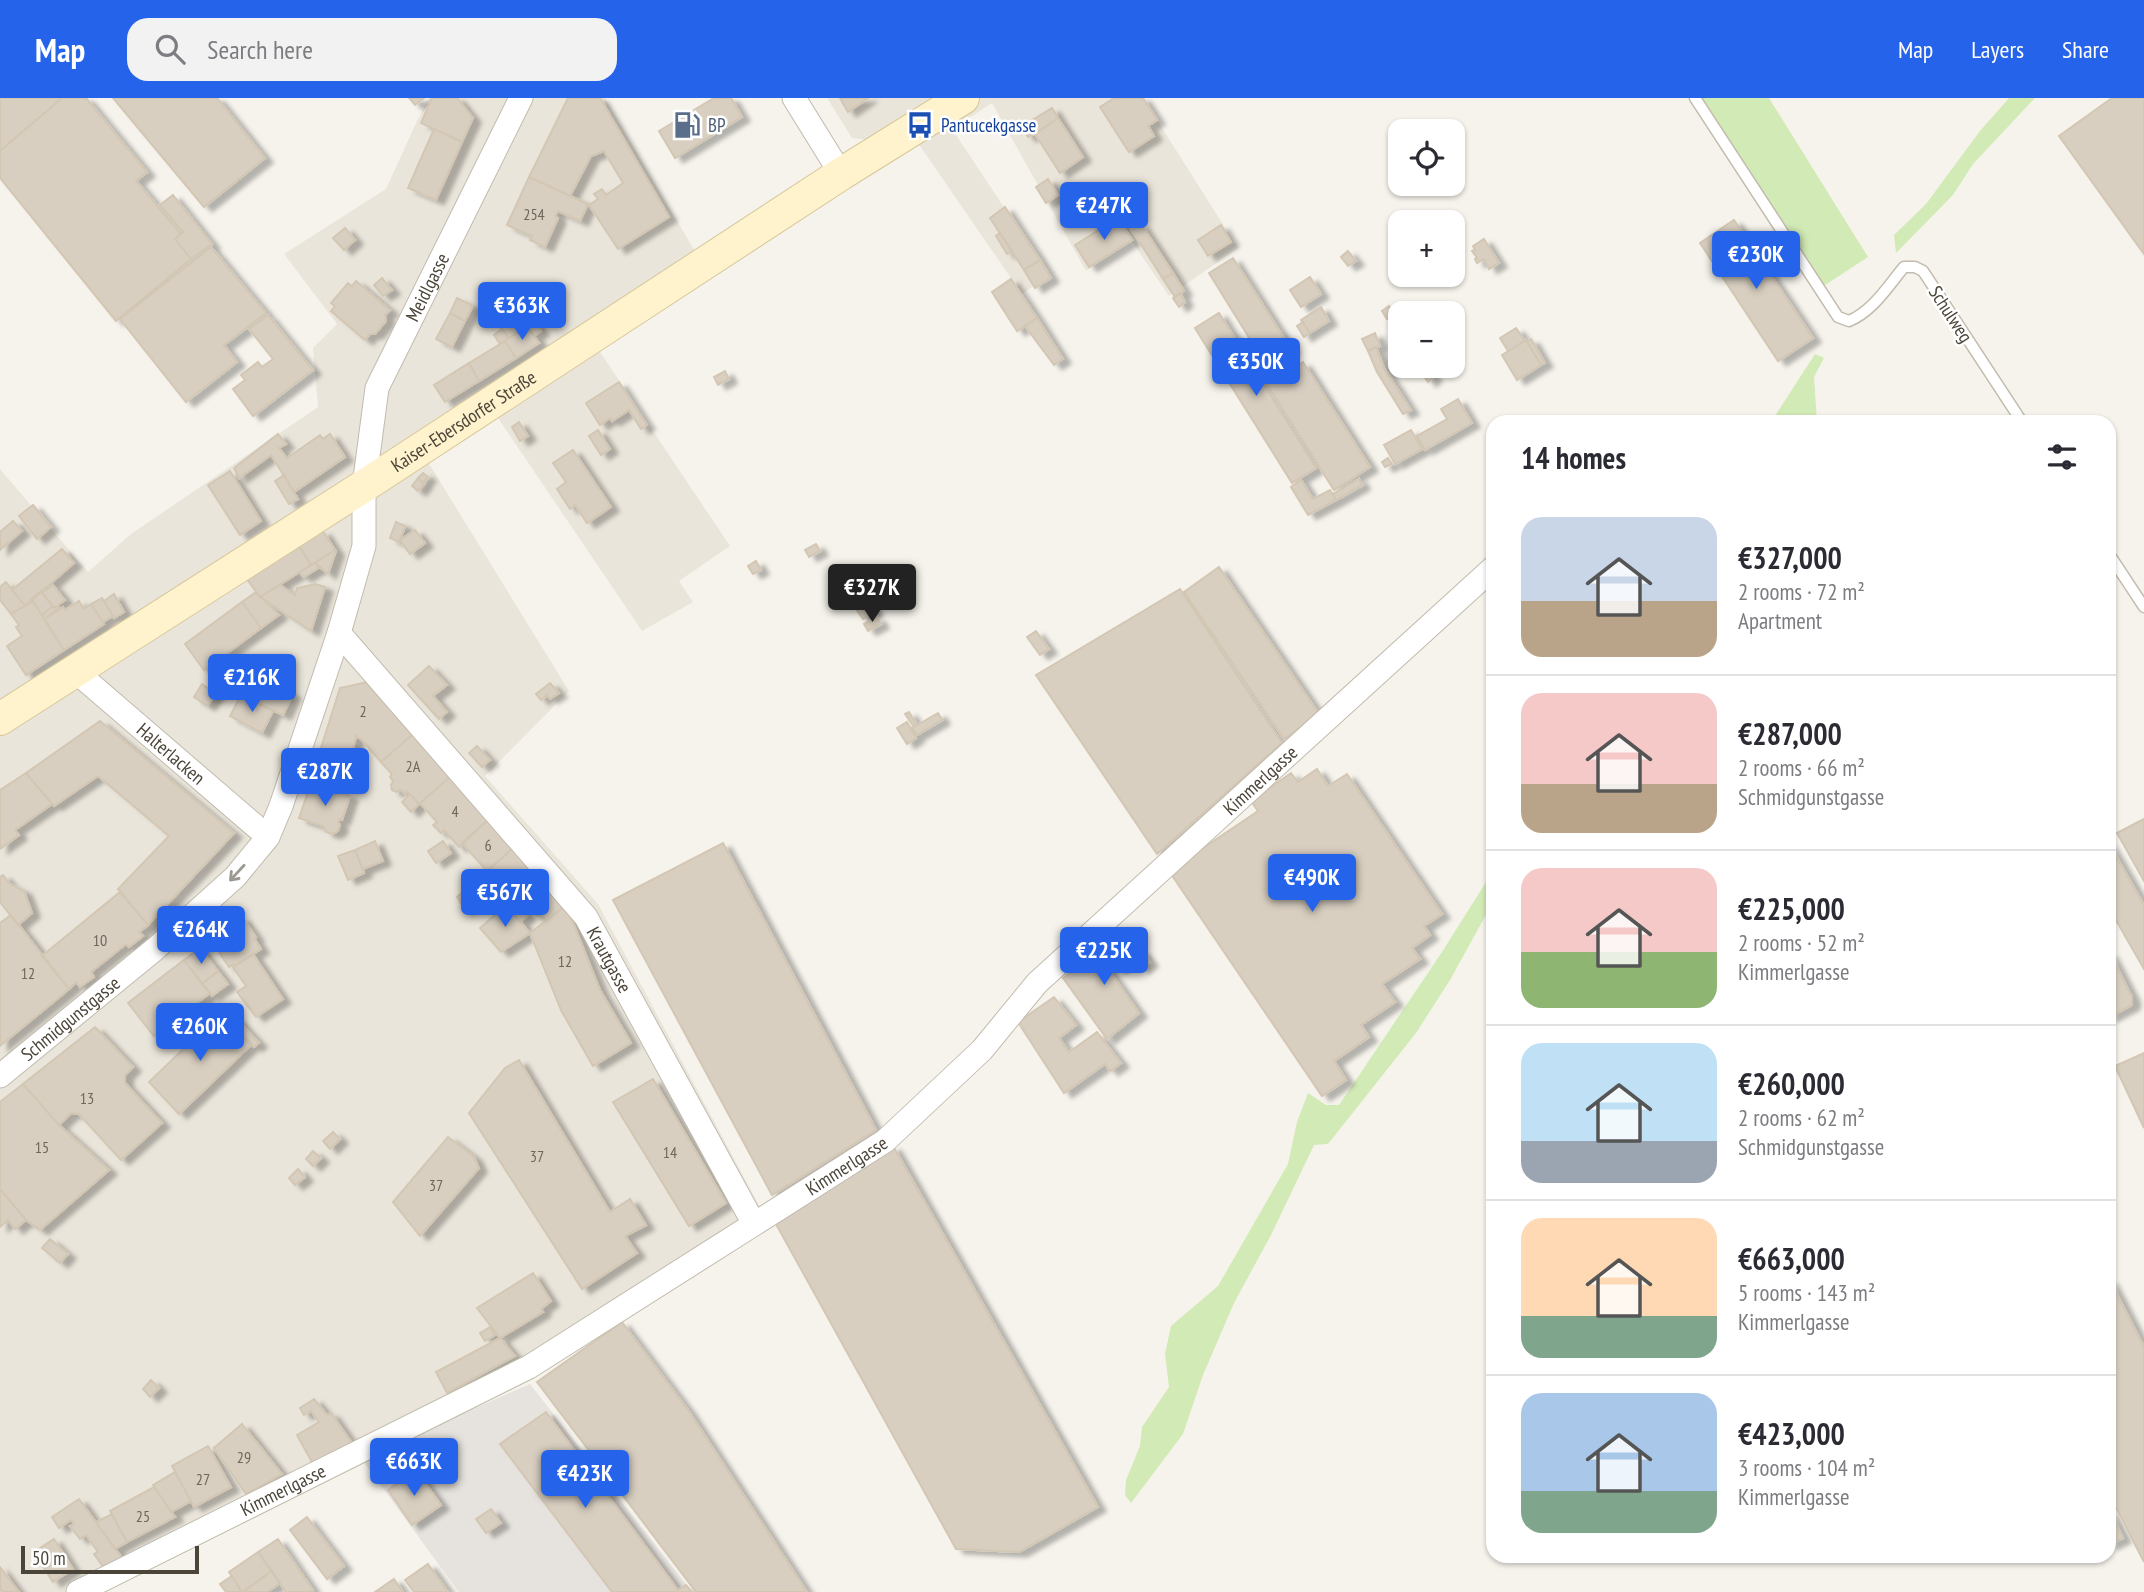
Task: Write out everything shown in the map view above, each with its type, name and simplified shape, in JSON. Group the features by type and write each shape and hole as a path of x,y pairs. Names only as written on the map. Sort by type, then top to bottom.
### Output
{"main road":[{"name":"Kaiser-Ebersdorfer Straße","path":"0,719 364,486 841,174 963,98"}],"street":[{"name":"Meidlgasse","path":"364,486 377,388 521,98"},
{"path":"794,98 841,174"},
{"name":"Schmidgunstgasse","path":"0,1076 155,949 234,877 268,837 339,633 364,546 364,486"},
{"name":"Kimmerlgasse","path":"78,1592 529,1367 885,1142 982,1050 1037,983 1486,574"},
{"name":"Krautgasse","path":"339,633 586,917 754,1224"},
{"name":"Halterlacken","path":"74,670 268,837"}],"lane":[{"name":"Schulweg","path":"1695,98 1838,317 1849,321 1857,317 1878,299 1904,267 1915,267 1923,271 2017,415"},
{"path":"2116,565 2144,607"}],"shaded area":[{"path":"429,98 605,98 697,255 600,352 730,546 679,581 693,602 642,631 498,418 428,462 569,691 485,776 598,904 769,1224 100,1592 0,1592 0,469 88,572 131,534 318,407 313,348 337,324 284,254 386,189"},
{"path":"827,98 1143,98 1238,248 1169,296 1131,240 1086,271 992,103 952,129 1049,275 1022,294 920,146 852,138"},
{"path":"530,1384 692,1592 459,1592 363,1461 414,1435"}],"green space":[{"path":"1701,98 1769,98 1868,257 1822,287"},
{"path":"2009,98 2035,98 1973,164 1953,195 1896,253 1894,235 1926,204 1980,131"},
{"path":"1815,354 1824,358 1814,377 1817,415 1776,415"},
{"path":"1486,882 1486,915 1450,980 1416,1033 1328,1144 1314,1145 1271,1235 1234,1303 1203,1375 1183,1434 1131,1503 1125,1495 1126,1480 1140,1446 1142,1427 1169,1387 1165,1354 1171,1326 1218,1286 1288,1164 1297,1122 1308,1093 1326,1105 1339,1105"}],"building":[{"path":"0,98 62,98 0,151"},
{"path":"62,98 86,98 147,172 136,181 181,234 175,239 191,259 116,321 0,178 0,151"},
{"path":"113,98 217,98 265,158 204,207"},
{"path":"409,98 424,98 415,105"},
{"path":"432,98 457,98 473,118 462,142 421,123"},
{"path":"568,98 600,98 669,217 618,249 589,205 598,199 594,194 602,189 606,195 623,183 604,151 591,156 570,196 529,177"},
{"path":"714,98 731,98 742,117 675,158 659,131"},
{"path":"840,98 868,98 848,112"},
{"path":"1114,98 1143,98 1157,120 1148,126 1154,136 1129,152 1100,107"},
{"path":"2112,98 2144,98 2144,254 2059,136"},
{"path":"1052,108 1058,118 1036,133 1029,122"},
{"path":"1058,118 1083,157 1060,173 1035,134"},
{"path":"1029,122 1036,133 1028,137 1021,127"},
{"path":"434,129 462,142 436,200 408,188"},
{"path":"529,177 588,204 580,221 558,211 555,216 558,218 545,247 530,240 532,236 507,225"},
{"path":"1048,179 1058,195 1046,203 1036,187"},
{"path":"173,195 212,244 191,259 175,239 183,232 160,205"},
{"path":"1005,207 1040,260 1024,270 990,218"},
{"path":"1118,218 1132,240 1089,267 1075,245"},
{"path":"1734,220 1813,338 1778,361 1700,243"},
{"path":"1141,224 1173,273 1163,279 1132,230"},
{"path":"1221,225 1231,242 1208,256 1198,240"},
{"path":"345,228 355,240 344,250 333,238"},
{"path":"1000,233 1012,251 1007,254 996,236"},
{"path":"1484,239 1499,263 1489,269 1484,259 1477,263 1472,251 1475,250 1473,246"},
{"path":"211,247 266,313 224,345 237,362 186,402 120,319"},
{"path":"1348,251 1356,261 1348,266 1341,257"},
{"path":"1233,258 1291,349 1266,365 1209,273"},
{"path":"1040,260 1051,278 1035,288 1024,270"},
{"path":"1173,273 1184,291 1175,297 1163,279"},
{"path":"1310,277 1321,294 1301,307 1290,290"},
{"path":"382,278 392,290 383,296 374,285"},
{"path":"1011,279 1037,318 1017,331 992,292"},
{"path":"356,281 390,310 385,315 386,321 375,334 370,334 365,340 331,311 335,306 331,303 348,283 352,286"},
{"path":"1180,293 1185,302 1179,307 1173,298"},
{"path":"457,298 473,306 465,321 450,313"},
{"path":"507,302 527,326 509,338 491,317"},
{"path":"1321,307 1329,321 1310,333 1301,320"},
{"path":"1388,307 1388,318 1387,319 1382,311"},
{"path":"450,313 465,321 452,347 436,339"},
{"path":"1219,313 1316,468 1292,483 1195,328"},
{"path":"268,315 313,370 253,416 233,389 245,380 241,375 258,362 262,367 273,359 249,329"},
{"path":"1037,318 1063,359 1054,365 1025,326"},
{"path":"534,321 541,331 534,336 527,326"},
{"path":"1303,322 1310,333 1304,337 1297,326"},
{"path":"527,326 539,343 516,358 505,341"},
{"path":"1516,328 1525,341 1508,351 1500,338"},
{"path":"502,329 509,338 500,344 494,335"},
{"path":"1375,333 1380,346 1368,351 1362,339"},
{"path":"1531,339 1545,363 1541,365 1527,342"},
{"path":"1526,340 1541,365 1517,380 1502,355"},
{"path":"505,341 516,358 479,381 469,363"},
{"path":"1376,347 1388,378 1411,410 1403,414 1377,372 1368,351"},
{"path":"1303,362 1370,467 1334,490 1267,384"},
{"path":"469,363 479,381 445,402 434,385"},
{"path":"725,371 729,379 718,385 714,377"},
{"path":"619,382 647,425 641,429 629,410 600,425 586,403"},
{"path":"1458,399 1472,423 1425,450 1417,436 1447,419 1441,409"},
{"path":"519,422 528,436 520,441 512,427"},
{"path":"598,430 610,449 601,455 589,436"},
{"path":"1411,430 1422,449 1395,464 1384,445"},
{"path":"278,434 286,444 279,448 287,458 320,435 323,439 330,434 345,457 294,492 271,455 239,478 234,468"},
{"path":"573,450 611,507 587,523 575,505 570,509 557,489 566,482 553,463"},
{"path":"1388,458 1392,464 1385,467 1382,462"},
{"path":"230,471 261,521 240,535 208,485"},
{"path":"423,473 428,477 423,483 418,478"},
{"path":"284,475 298,499 289,504 275,481"},
{"path":"418,478 424,484 418,491 412,486"},
{"path":"1359,479 1362,485 1336,500 1333,494"},
{"path":"1301,480 1313,499 1330,490 1336,500 1308,515 1291,487"},
{"path":"33,505 51,527 37,539 19,516"},
{"path":"13,521 22,531 0,550 0,532"},
{"path":"396,522 405,526 399,542 390,538"},
{"path":"415,530 425,543 410,554 400,540"},
{"path":"323,531 335,550 311,565 299,546"},
{"path":"816,544 820,551 809,557 805,550"},
{"path":"299,546 311,565 260,597 247,579"},
{"path":"62,549 74,563 25,606 12,590"},
{"path":"336,551 328,574 315,563"},
{"path":"756,561 761,570 753,574 748,566"},
{"path":"315,563 320,567 302,576 300,572"},
{"path":"1219,567 1319,714 1284,739 1184,592"},
{"path":"6,582 25,606 11,614 0,600 0,587"},
{"path":"315,584 325,587 311,631 260,597 280,585 295,595 297,588"},
{"path":"53,585 65,600 54,608 42,593"},
{"path":"1180,589 1282,743 1157,854 1036,675"},
{"path":"41,591 53,606 42,615 31,599"},
{"path":"256,592 279,615 261,628 242,602"},
{"path":"114,594 124,612 114,618 104,601"},
{"path":"102,598 113,616 103,622 91,604"},
{"path":"867,600 875,611 863,619 855,608"},
{"path":"33,601 64,650 26,675 7,646 22,636 16,627 19,625 11,614"},
{"path":"79,601 84,609 91,604 104,624 64,650 44,619"},
{"path":"242,602 261,628 204,670 185,644"},
{"path":"53,606 59,608 44,619 42,615"},
{"path":"877,617 881,624 868,631 864,624"},
{"path":"1036,631 1049,649 1040,655 1027,637"},
{"path":"429,666 447,685 433,696 447,712 439,719 408,685"},
{"path":"249,677 264,685 266,681 293,694 283,715 240,695"},
{"path":"367,682 413,734 381,762 356,736 349,767 318,757 340,688"},
{"path":"550,683 559,693 550,699 547,695 541,700 536,694"},
{"path":"202,684 216,694 207,706 194,697"},
{"path":"241,695 273,711 262,733 230,716"},
{"path":"909,712 917,725 914,727 905,714"},
{"path":"938,713 942,720 917,735 912,728"},
{"path":"100,721 234,833 148,925 118,889 169,836 98,776 54,806 26,773"},
{"path":"907,722 916,738 907,744 897,728"},
{"path":"413,734 451,776 419,804 407,791 405,794 401,790 392,790 392,774 381,762"},
{"path":"477,746 490,760 482,767 469,753"},
{"path":"1317,769 1328,786 1347,774 1442,914 1424,926 1430,935 1412,948 1420,959 1382,984 1395,1002 1361,1025 1369,1037 1334,1061 1346,1080 1322,1096 1169,871 1258,811 1251,801 1291,773 1298,782"},
{"path":"26,773 52,804 15,830 19,835 0,849 0,790"},
{"path":"451,776 489,819 459,847 444,830 441,833 433,825 437,822 420,803"},
{"path":"311,783 350,796 342,820 339,819 338,831 332,834 326,832 323,826 299,818"},
{"path":"410,794 419,804 411,812 402,802"},
{"path":"489,819 514,847 487,871 462,843"},
{"path":"2144,819 2144,881 2117,833"},
{"path":"375,841 383,861 363,869 355,850"},
{"path":"443,841 451,853 436,863 428,851"},
{"path":"723,843 876,1130 772,1195 613,900"},
{"path":"514,847 540,876 514,898 489,870"},
{"path":"355,850 364,873 348,880 338,856"},
{"path":"2116,856 2144,905 2144,969 2116,920"},
{"path":"489,870 499,881 465,910 457,897"},
{"path":"3,875 10,884 24,891 32,913 18,925 0,902 0,877"},
{"path":"540,876 566,905 547,921 540,914 537,916 518,895"},
{"path":"120,892 148,925 139,932 143,936 129,947 126,944 91,972 94,977 80,987 76,982 69,989 42,956"},
{"path":"512,900 527,916 520,922 506,905"},
{"path":"506,905 530,933 501,952 480,928"},
{"path":"566,905 600,990 631,1043 593,1066 561,1010 530,933"},
{"path":"11,915 69,989 0,1046 0,923"},
{"path":"242,917 261,949 229,967 219,952 224,949 215,937"},
{"path":"1117,932 1134,957 1117,969 1112,962 1106,966 1139,1013 1107,1039 1063,978 1103,949 1100,944"},
{"path":"200,948 218,971 202,984 184,960"},
{"path":"1142,951 1150,962 1141,969 1134,957"},
{"path":"253,954 283,999 256,1017 237,992 246,986 233,967"},
{"path":"184,960 210,993 154,1036 128,1003"},
{"path":"2116,966 2132,997 2132,1005 2116,1013"},
{"path":"218,971 228,984 212,996 202,984"},
{"path":"1054,997 1076,1025 1059,1038 1069,1052 1097,1032 1121,1063 1110,1071 1105,1064 1064,1093 1018,1022"},
{"path":"221,1013 251,1045 179,1114 149,1082"},
{"path":"236,1018 259,1043 254,1047 231,1023"},
{"path":"95,1027 133,1067 125,1075 125,1083 162,1123 121,1160 79,1114 71,1113 59,1125 23,1084"},
{"path":"2144,1053 2144,1128 2116,1068 2116,1066"},
{"path":"519,1060 610,1212 630,1199 646,1225 625,1236 637,1253 582,1289 469,1113 505,1068"},
{"path":"653,1079 726,1203 689,1226 613,1102"},
{"path":"23,1084 59,1125 109,1170 40,1230 26,1220 0,1189 0,1102"},
{"path":"333,1132 340,1139 330,1149 323,1141"},
{"path":"448,1137 474,1157 479,1168 420,1236 393,1202"},
{"path":"893,1146 1098,1507 1019,1552 956,1549 776,1224"},
{"path":"313,1151 321,1158 313,1166 306,1159"},
{"path":"298,1169 305,1177 295,1185 289,1178"},
{"path":"0,1189 26,1220 15,1229 8,1220 0,1227"},
{"path":"50,1239 68,1254 60,1263 42,1248"},
{"path":"533,1273 551,1301 541,1309 543,1312 500,1338 477,1308"},
{"path":"2116,1293 2144,1347 2144,1562 2116,1508"},
{"path":"622,1322 688,1410 807,1592 696,1592 537,1382"},
{"path":"490,1327 495,1335 485,1341 480,1333"},
{"path":"500,1338 515,1356 447,1393 436,1372"},
{"path":"151,1380 159,1388 150,1397 143,1389"},
{"path":"314,1399 327,1415 331,1413 352,1443 313,1464 297,1435 319,1422 311,1411 304,1415 300,1408"},
{"path":"546,1412 678,1590 686,1585 692,1592 612,1592 500,1444"},
{"path":"242,1424 282,1474 246,1494 214,1448"},
{"path":"208,1446 231,1487 194,1507 172,1466"},
{"path":"416,1470 441,1505 412,1525 388,1490"},
{"path":"175,1472 191,1501 171,1512 153,1485"},
{"path":"154,1487 175,1517 127,1542 110,1511"},
{"path":"79,1499 125,1562 107,1572 94,1554 98,1552 86,1535 80,1539 70,1526 74,1524 71,1520 59,1528 52,1517"},
{"path":"491,1509 501,1523 486,1533 476,1519"},
{"path":"112,1514 127,1542 115,1549 96,1522"},
{"path":"307,1517 344,1566 327,1579 290,1530"},
{"path":"2116,1524 2123,1538 2116,1542"},
{"path":"54,1539 73,1569 53,1582 34,1552"},
{"path":"278,1539 313,1590 286,1592 258,1552"},
{"path":"258,1552 272,1571 242,1592 229,1572"},
{"path":"428,1564 448,1592 414,1592 405,1580"},
{"path":"0,1567 19,1592 2,1592"},
{"path":"272,1571 280,1583 267,1592 243,1592"},
{"path":"232,1576 242,1592 226,1592 220,1584"},
{"path":"394,1579 403,1592 375,1592"}],"place":[{"name":"BP","path":"687,125"},
{"name":"Pantucekgasse","path":"920,125"}]}
